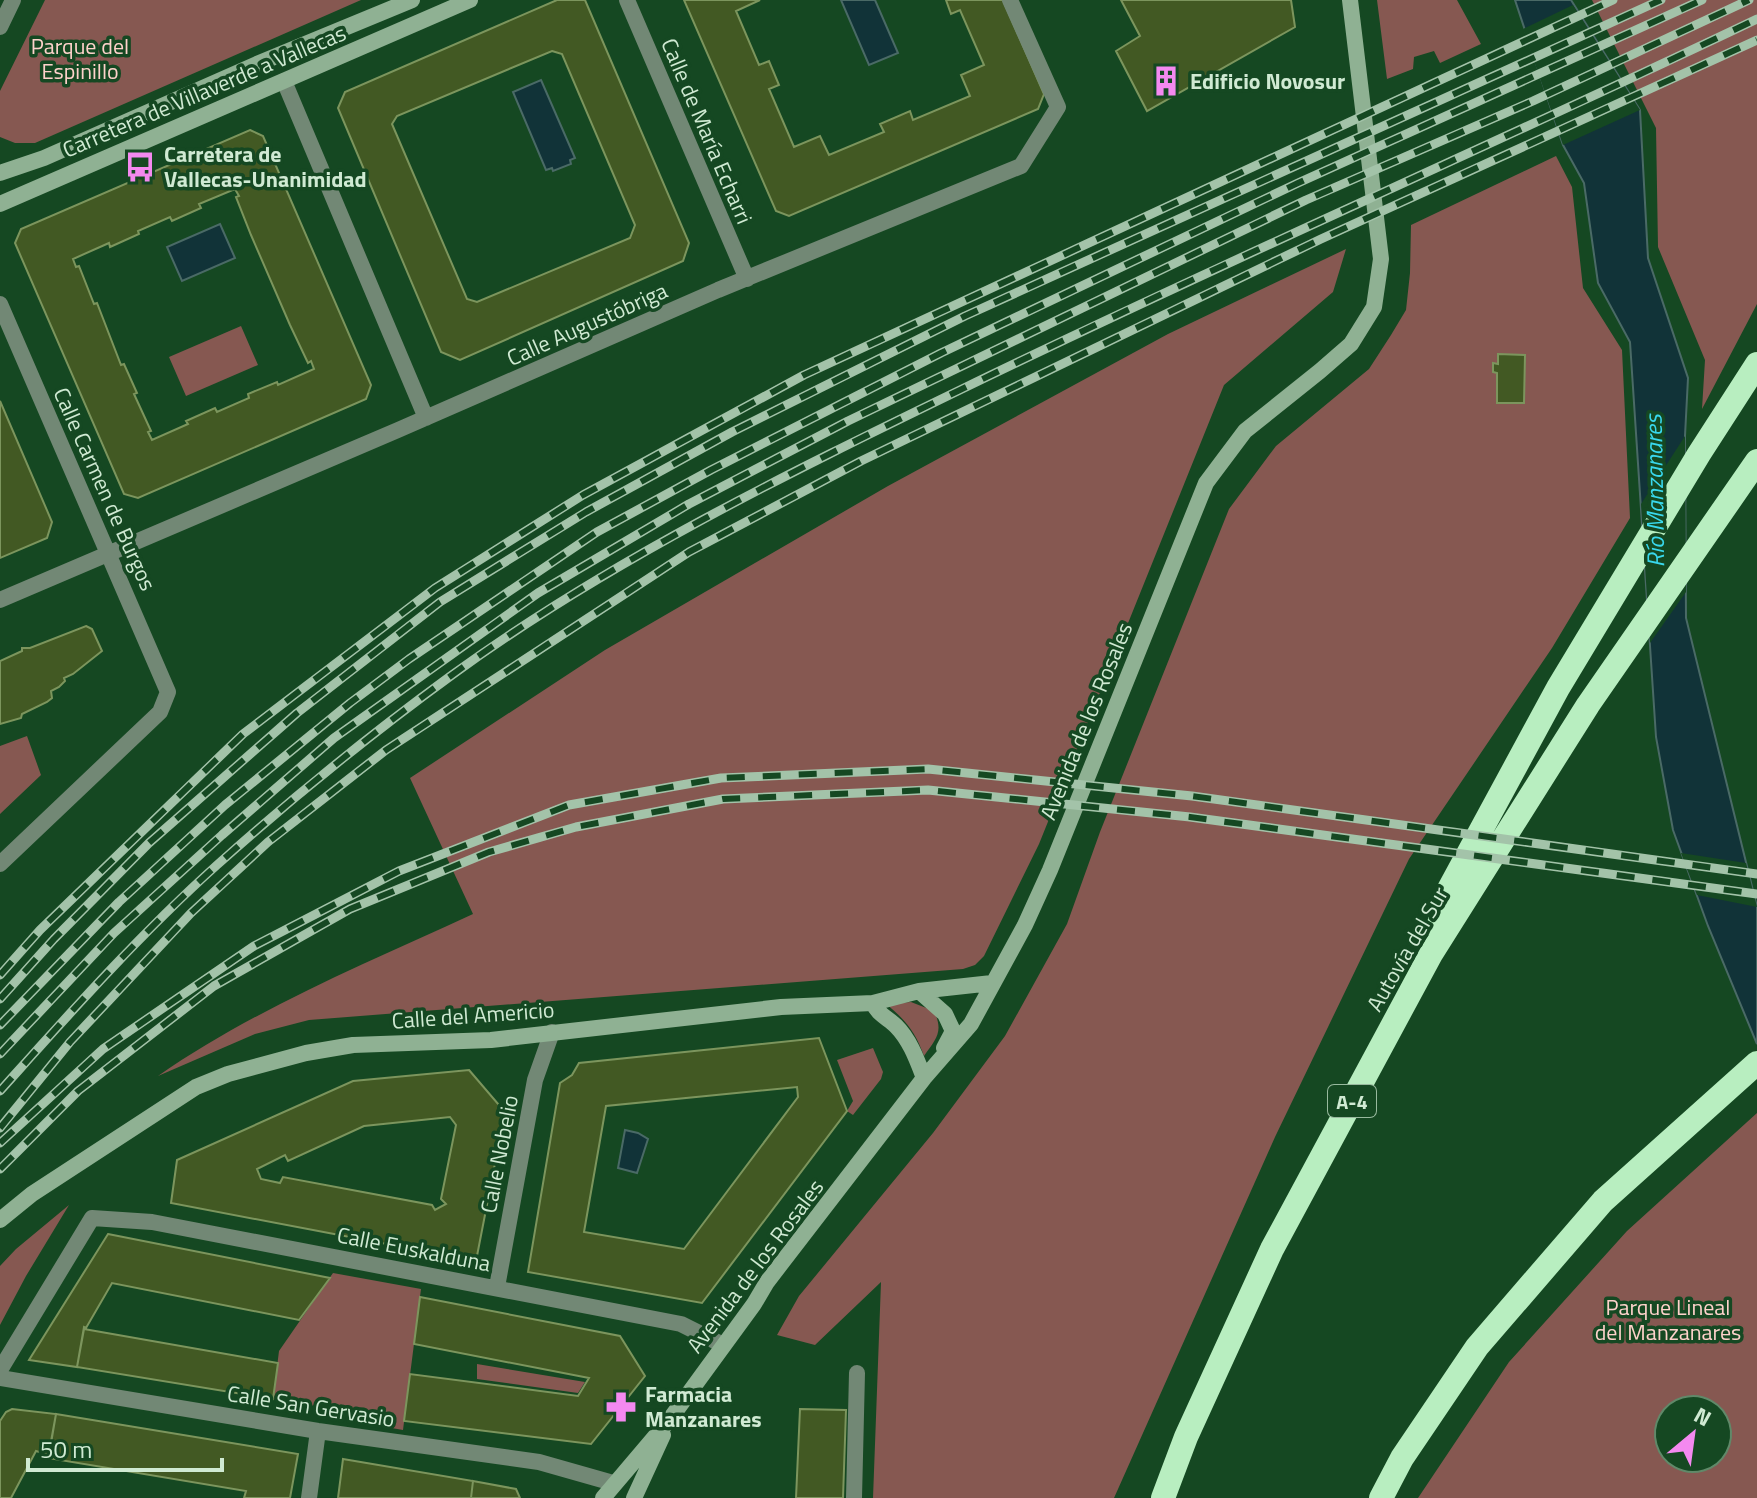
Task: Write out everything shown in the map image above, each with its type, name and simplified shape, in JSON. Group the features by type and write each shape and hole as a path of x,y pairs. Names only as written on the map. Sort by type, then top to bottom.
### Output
{"highway":[{"path":"1431,954 1448,891 1558,688 1757,364"},
{"name":"Autovía del Sur","path":"1163,1498 1186,1437 1272,1249 1431,954 1588,705 1752,466"},
{"path":"1381,1498 1402,1458 1477,1347 1603,1201 1757,1063"}],"street":[{"path":"0,27 13,0"},
{"name":"Carretera de Villaverde a Vallecas","path":"0,173 44,158 412,0"},
{"name":"Carretera de Villaverde a Vallecas","path":"0,204 470,0"},
{"name":"Calle de María Echarri","path":"627,0 747,279"},
{"name":"Calle Augustóbriga","path":"0,600 747,279 1021,166 1058,107 1010,0"},
{"name":"Avenida de los Rosales","path":"603,1498 670,1419 767,1282 929,1072 971,1024 1025,925 1050,870 1206,483 1245,431 1351,344 1374,307 1381,259 1350,0"},
{"path":"284,81 426,418"},
{"name":"Calle Carmen de Burgos","path":"0,304 168,692 160,712 0,864"},
{"name":"Calle del Americio","path":"0,1220 50,1182 196,1087 228,1074 306,1053 353,1045 491,1040 781,1007 873,1003 919,991 992,983"},
{"path":"873,1003 877,1011 897,1027 929,1072 953,1031 945,1014 919,991"},
{"name":"Calle Nobelio","path":"497,1287 535,1080 552,1032"},
{"name":"Calle Euskalduna","path":"0,1370 92,1218 152,1222 681,1324 723,1345"},
{"path":"854,1498 857,1373"},
{"name":"Calle San Gervasio","path":"0,1378 318,1431 539,1462 613,1483"},
{"name":"Avenida de los Rosales","path":"634,1498 670,1419"},
{"path":"309,1498 318,1431"}],"green space":[{"name":"Parque del Espinillo","path":"45,0 361,0 35,143 15,143 0,137 0,91"},
{"path":"1377,0 1457,0 1481,44 1440,63 1434,51 1414,57 1413,69 1387,79"},
{"path":"1592,0 1757,0 1757,304 1702,409 1705,360 1658,247 1656,128"},
{"path":"1556,156 1572,187 1583,288 1622,350 1630,518 1552,648 1409,859 1275,1137 1114,1498 873,1498 881,1282 815,1345 777,1335 799,1296 933,1133 1005,1036 1067,924 1100,832 1229,509 1276,446 1369,369 1391,335 1406,310 1411,225"},
{"path":"1346,249 1333,292 1224,385 1039,844 984,956 975,965 963,969 309,1020 255,1034 158,1076 272,1008 473,914 410,778 605,650 888,486 1168,334"},
{"path":"241,326 258,365 186,396 169,357"},
{"path":"27,736 41,775 0,814 0,746"},
{"path":"911,1002 934,1011 937,1018 937,1035 924,1056 909,1027 886,1004"},
{"path":"873,1048 883,1072 881,1079 853,1115 847,1111 853,1101 837,1060"},
{"name":"Parque Lineal del Manzanares","path":"1757,1113 1757,1498 1418,1498 1509,1362 1627,1231"},
{"path":"69,1205 26,1276 0,1325 0,1266"},
{"path":"333,1273 421,1289 403,1430 363,1423 364,1414 273,1399 279,1351"},
{"path":"477,1364 585,1382 578,1393 477,1379"}],"water":[{"path":"841,0 875,0 898,53 869,65"},
{"name":"Río Manzanares","path":"1515,0 1571,0 1640,110 1648,258 1688,378 1685,436 1686,618 1757,907 1757,1044 1708,926 1673,830 1656,737 1630,342 1598,283 1584,183 1563,145"},
{"path":"541,80 575,158 570,160 571,164 553,171 552,168 546,170 513,92"},
{"path":"220,224 235,258 182,281 167,247"},
{"path":"625,1130 648,1139 637,1173 618,1168"}],"pier":[{"path":"1573,5 1640,110 1563,145 1523,29"},
{"path":"1685,436 1686,592 1650,643 1641,504"},
{"path":"1681,853 1746,863 1757,907 1697,895"}],"building":[{"path":"557,0 585,0 689,243 683,261 460,360 441,352 338,108 345,92","holes":["552,51 562,54 635,225 630,238 477,302 467,299 392,124 397,116"]},
{"path":"684,0 760,0 736,11 759,65 769,61 779,85 769,89 794,147 820,136 829,155 884,132 880,124 910,111 913,120 970,96 961,75 984,65 960,10 951,14 946,0 1003,0 1044,94 1038,109 789,216 776,211"},
{"name":"Edificio Novosur","path":"1121,0 1291,0 1295,27 1147,111 1116,51 1140,36"},
{"path":"250,130 263,136 371,385 366,399 138,498 124,494 15,243 21,229","holes":["235,189 239,196 236,197 251,235 290,325 314,369 248,394 249,398 217,412 215,408 152,440 134,394 137,393 124,364 121,365 97,303 94,304 79,266 76,267 73,259 109,243 110,247 170,217 172,221 201,208 199,204"]},
{"path":"1498,354 1525,355 1524,403 1497,403 1497,373 1493,372 1493,363 1498,364"},
{"path":"0,401 52,522 47,538 0,558"},
{"path":"86,626 92,629 102,651 64,678 59,687 51,691 52,698 47,702 22,714 21,718 0,724 0,661 22,651 22,648 30,648"},
{"path":"819,1038 847,1111 702,1303 528,1272 560,1083 572,1075 579,1063","holes":["797,1087 798,1097 684,1249 584,1232 606,1106"]},
{"path":"469,1070 505,1112 476,1261 171,1203 177,1160 353,1081","holes":["450,1117 456,1125 441,1199 446,1204 435,1210 432,1205 283,1177 280,1183 261,1179 257,1169 285,1155 288,1161 364,1126"]},
{"path":"108,1234 330,1278 299,1320 112,1283 84,1327 77,1367 29,1360"},
{"path":"420,1297 620,1336 645,1376 591,1444 404,1421 410,1374 578,1396 589,1378 414,1344"},
{"path":"84,1329 278,1363 273,1399 77,1367"},
{"path":"12,1409 56,1414 49,1455 36,1451 11,1498 0,1498 0,1421"},
{"path":"800,1409 846,1410 843,1498 796,1498"},
{"path":"56,1414 298,1454 290,1498 244,1498 246,1491 48,1458"},
{"path":"343,1459 473,1481 471,1498 338,1498"},
{"path":"473,1481 516,1489 520,1498 471,1498"}],"railway":[{"path":"0,975 40,930 243,734 435,588 583,495 804,375 1613,0"},
{"path":"0,999 149,843 297,713 440,602 586,512 732,432 965,316 1661,0"},
{"path":"0,1025 119,902 225,805 409,659 597,532 941,353 1298,183 1702,0"},
{"path":"0,1054 114,933 334,738 538,593 689,504 848,421 1306,200 1533,101 1749,0"},
{"path":"0,1091 133,947 245,840 422,697 512,633 574,594 765,487 962,389 1757,19"},
{"path":"0,1128 70,1042 191,913 268,842 386,750 689,552 861,461 1321,239 1757,40"},
{"path":"0,1143 103,1049 254,946 399,871 569,805 721,778 928,769 1192,796 1757,874"},
{"path":"0,1169 78,1091 214,986 350,909 489,852 576,827 723,799 928,790 1190,817 1757,894"}],"place":[{"name":"Edificio Novosur","path":"1166,81"},
{"name":"Carretera de Vallecas-Unanimidad","path":"140,167"},
{"name":"Farmacia Manzanares","path":"621,1407"}]}
